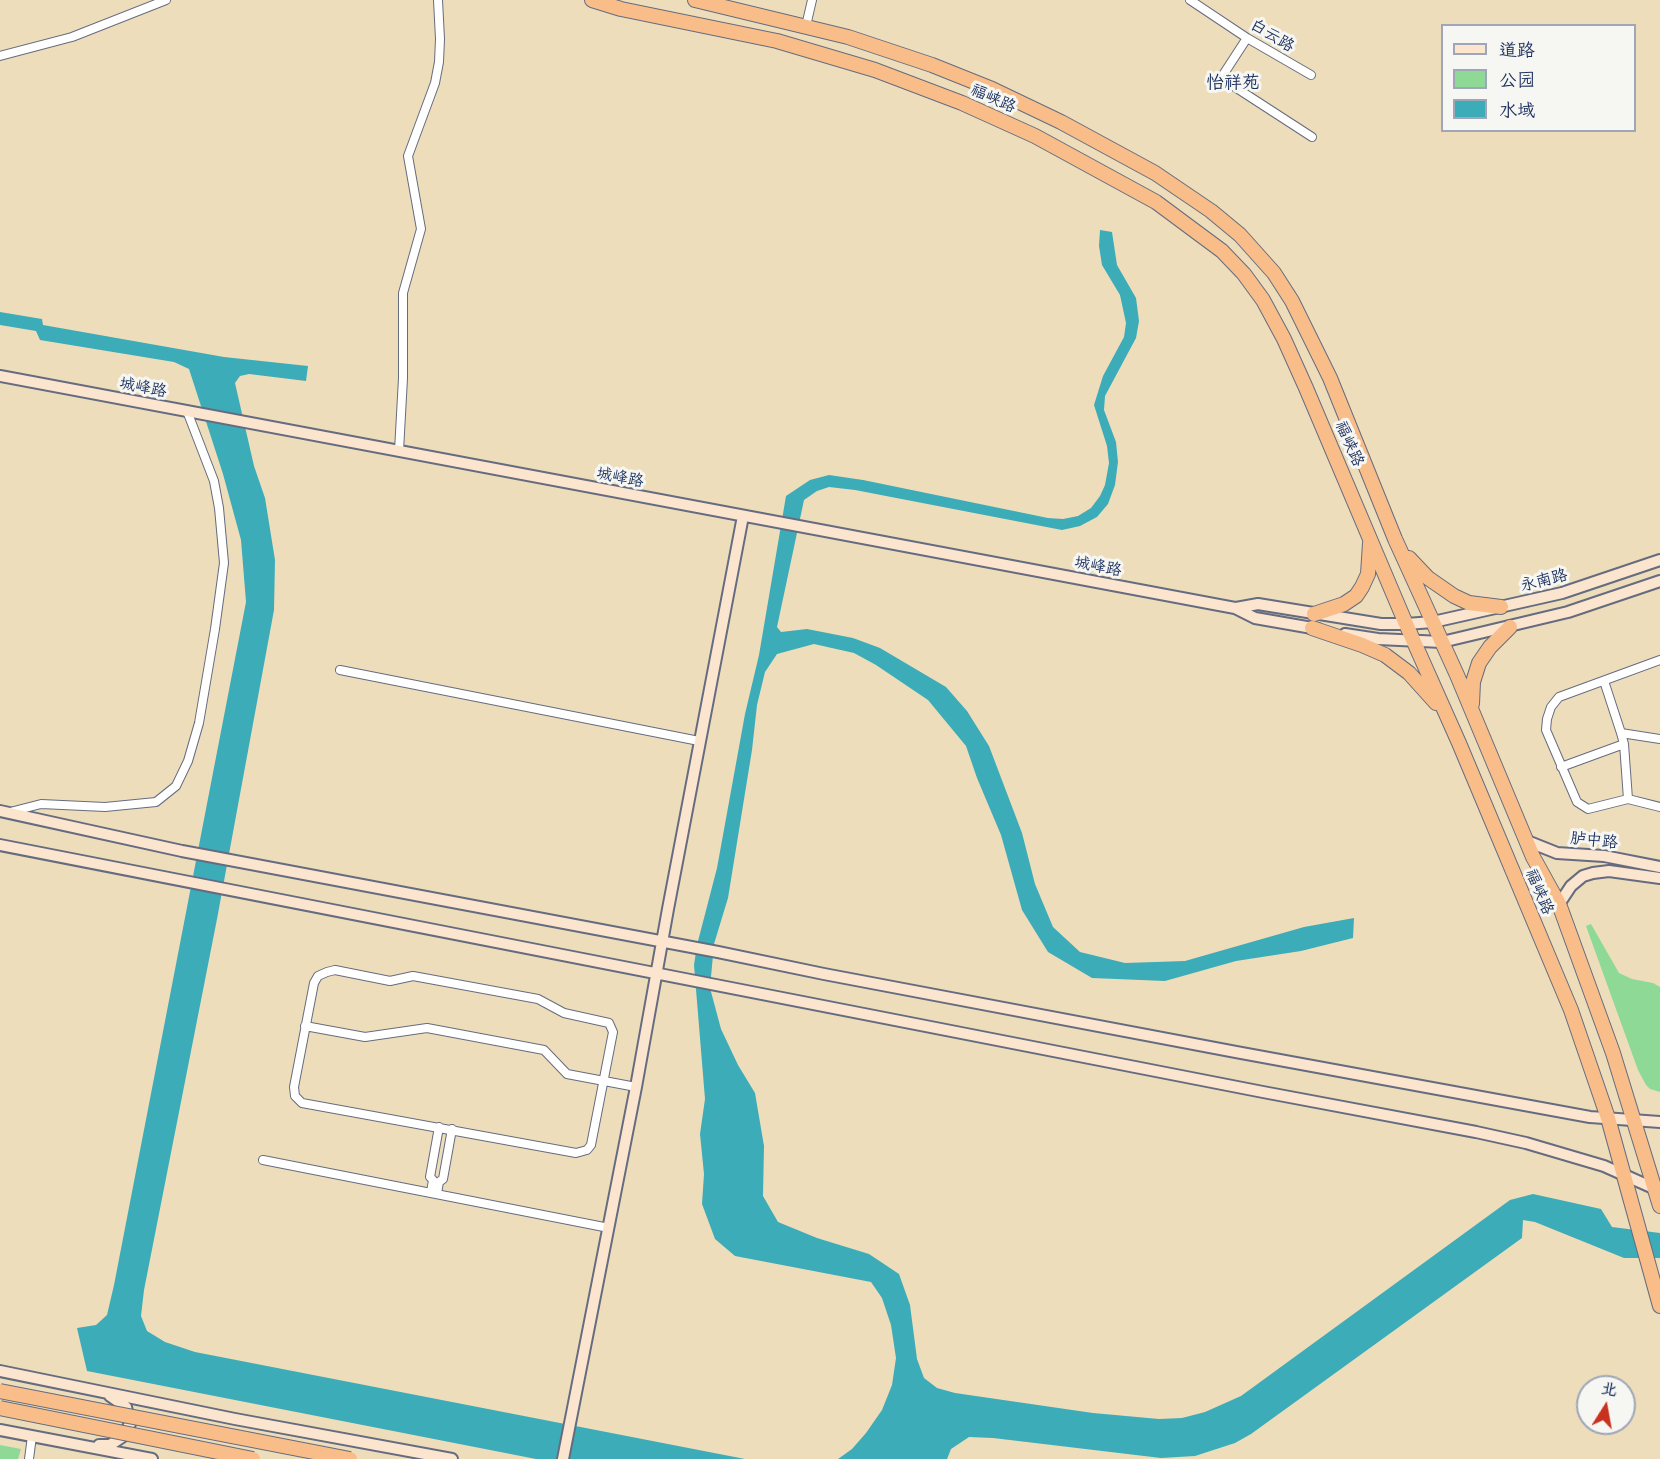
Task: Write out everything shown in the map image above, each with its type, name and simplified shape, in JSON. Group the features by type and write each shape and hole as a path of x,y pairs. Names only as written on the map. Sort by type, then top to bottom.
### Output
{"highway":[{"name":"福峡路","path":"592,0 621,9 777,41 875,70 962,103 1035,136 1156,202 1234,262 1263,300 1284,339 1459,743 1571,1010 1608,1118 1660,1306"},
{"name":"福峡路","path":"696,0 848,37 932,65 992,89 1061,122 1155,173 1240,235 1274,273 1292,301 1330,378 1395,539 1442,642 1527,841 1559,904 1613,1053 1633,1120 1658,1190 1660,1206"},
{"path":"1363,520 1383,511"},
{"path":"1313,621 1356,596 1368,574 1370,538"},
{"path":"1395,539 1428,578 1454,596 1469,603 1500,607"},
{"path":"1313,621 1385,655 1409,673 1448,718"},
{"path":"1472,712 1472,692 1479,663 1490,647 1510,627"},
{"path":"1459,743 1482,734"},
{"path":"0,1391 350,1459"},
{"path":"0,1408 253,1459"}],"street":[{"path":"0,56 72,37 166,0"},
{"path":"399,451 403,378 403,293 421,229 408,156 435,83 439,62 438,0"},
{"path":"807,26 812,0"},
{"name":"白云路","path":"1190,0 1247,38 1311,75"},
{"path":"1247,38 1221,78 1312,137"},
{"name":"城峰路","path":"0,376 1235,608 1258,604 1313,621 1344,634 1378,639 1442,642 1568,612 1660,581"},
{"path":"4,812 41,804 105,807 156,802 176,786 188,761 199,723 224,563 214,481 192,412"},
{"path":"563,1459 636,1087 699,741 743,516"},
{"name":"永南路","path":"1433,622 1562,593 1660,560"},
{"path":"1344,634 1346,619"},
{"name":"城峰路","path":"1313,621 1346,619 1406,624 1433,622"},
{"path":"1660,660 1559,697 1551,707 1546,730 1577,802 1588,809 1628,799 1660,807"},
{"path":"340,670 699,741"},
{"path":"1604,681 1624,744 1628,799"},
{"path":"1621,733 1660,739"},
{"path":"1562,766 1624,744"},
{"path":"4,812 182,851 1423,1087 1569,1113 1660,1122"},
{"name":"胪中路","path":"1527,841 1557,853 1604,856 1660,867"},
{"path":"0,845 1496,1136 1604,1166 1658,1190"},
{"name":"胪中路","path":"1559,904 1571,886 1583,876 1593,873 1609,871 1660,878"},
{"path":"335,970 390,981 413,976 538,999 564,1013 609,1023 613,1032 604,1081 591,1144 587,1150 576,1153 302,1103 295,1096 294,1087 314,983 318,976 335,970"},
{"path":"305,1026 365,1037 427,1028 544,1050 567,1074 636,1087"},
{"path":"434,1193 433,1180 430,1177 439,1127"},
{"path":"434,1193 443,1179 452,1129"},
{"path":"263,1160 609,1228"},
{"path":"0,1371 235,1419 452,1459"},
{"path":"84,1446 110,1445 122,1437 130,1424 126,1407 115,1398 94,1390"},
{"path":"219,1459 218,1439 228,1424 235,1419"},
{"path":"0,1430 152,1459"},
{"path":"29,1459 32,1436"}],"green space":[{"path":"1591,924 1619,973 1660,987 1660,1092 1646,1085 1638,1070 1586,926"},
{"path":"0,1445 21,1449 18,1459 0,1459"}],"water":[{"path":"1100,230 1112,232 1117,265 1136,298 1139,321 1136,338 1105,396 1104,410 1116,442 1118,462 1115,485 1108,504 1097,517 1080,526 1062,530 855,490 829,487 817,491 804,500 777,627 781,632 807,629 853,638 880,648 946,687 967,711 989,746 1022,833 1035,884 1053,927 1080,952 1125,963 1185,961 1304,927 1354,918 1353,938 1301,951 1236,961 1165,981 1092,978 1048,952 1022,910 1001,835 966,746 928,700 854,653 814,644 777,654 765,672 757,705 728,898 714,944 710,988 721,1029 738,1065 755,1093 764,1146 763,1196 778,1222 817,1238 869,1254 899,1274 910,1305 917,1359 924,1378 937,1388 955,1393 1093,1413 1159,1419 1182,1418 1205,1412 1241,1396 1510,1200 1533,1194 1601,1209 1612,1227 1660,1233 1660,1258 1624,1258 1535,1222 1523,1220 1522,1238 1251,1434 1235,1443 1195,1456 1161,1458 969,1437 951,1449 947,1459 838,1459 852,1449 866,1433 882,1410 892,1385 896,1358 891,1325 882,1298 871,1282 735,1256 715,1239 702,1204 704,1174 700,1134 705,1099 694,965 717,868 745,714 759,655 786,496 810,480 829,475 1048,518 1063,519 1078,516 1091,508 1105,485 1109,463 1107,446 1094,405 1103,376 1124,337 1126,323 1120,295 1102,265 1099,246"},
{"path":"0,312 42,319 43,325 224,357 308,366 306,381 249,374 240,376 235,383 254,466 265,498 275,560 274,610 217,919 144,1290 141,1316 147,1331 165,1342 195,1352 745,1459 536,1459 87,1371 77,1328 96,1325 107,1315 114,1285 246,602 241,540 223,474 189,369 174,362 40,340 36,331 0,325"}],"district":[{"name":"怡祥苑","path":"1233,83"}]}
